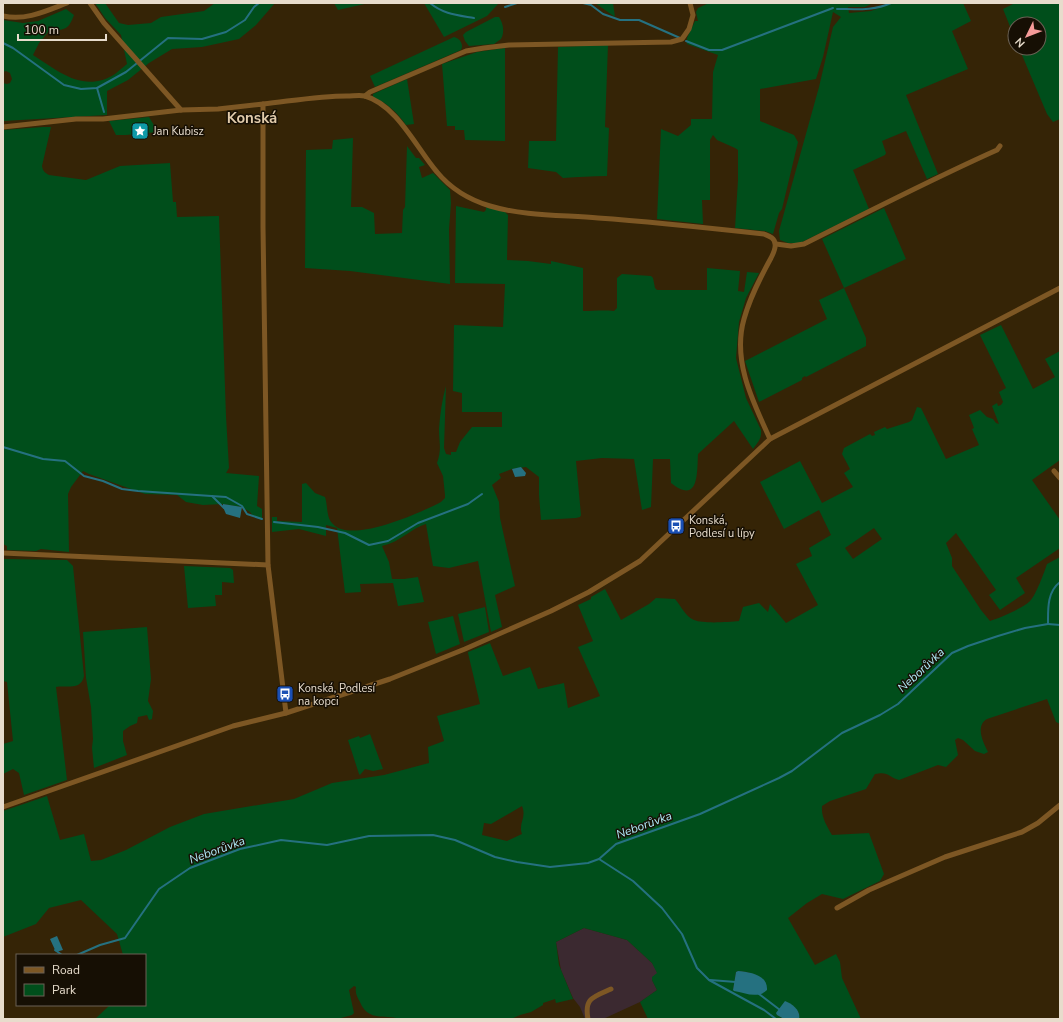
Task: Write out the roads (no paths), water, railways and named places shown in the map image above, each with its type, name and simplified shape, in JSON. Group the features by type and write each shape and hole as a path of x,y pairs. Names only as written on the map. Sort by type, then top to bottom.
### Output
{"street":[{"path":"3,16 21,18 35,15 67,3"},
{"path":"90,3 97,15 182,110"},
{"path":"365,96 370,92 466,51 509,45 671,42 682,39 693,21 690,3"},
{"path":"3,126 76,119 103,119 182,110 218,109 338,96 365,96 383,106 393,115 405,128 438,174 457,190 479,202 505,210 656,222 764,234 773,238 776,244 748,304 743,321 740,348 744,374 770,439"},
{"path":"263,104 263,227 268,565 286,713"},
{"path":"776,244 791,246 804,244 876,209 938,176 997,150 1000,146"},
{"path":"3,807 233,726 286,713 390,679 465,649 551,611 589,592 640,562 770,439 1060,288"},
{"path":"1054,471 1060,478"},
{"path":"3,553 268,565"},
{"path":"837,908 869,890 945,857 1022,832 1038,823 1060,805"},
{"path":"588,1019 587,1004 589,1000 611,989"}],"water":[{"path":"521,467 526,473 525,476 515,477 512,469"},
{"path":"223,504 242,507 240,518 226,514"},
{"path":"57,936 63,950 56,952 50,939"},
{"path":"738,971 757,975 765,981 767,990 756,995 734,991 736,972"},
{"path":"785,1001 796,1008 799,1013 799,1019 784,1019 777,1015 776,1013"}],"waterway":[{"path":"3,43 13,48 64,85 81,89 97,88 126,72 168,38 202,39 226,32 245,20 254,7 259,3"},
{"path":"430,3 445,12 474,18"},
{"path":"505,7 517,3"},
{"path":"583,3 591,5 603,14 620,20 639,20 680,38"},
{"path":"837,9 871,8 885,6 891,3"},
{"path":"686,41 709,50 722,50 833,8"},
{"path":"97,88 104,112"},
{"path":"3,447 43,459 65,461 84,476 103,481 122,489 226,497 242,506 247,514 262,519"},
{"path":"274,522 318,527 345,533 369,545 388,541 418,523 468,504 482,494"},
{"path":"212,496 224,508"},
{"name":"Neborůvka","path":"79,954 100,945 125,938 159,889 190,868 240,849 281,840 327,845 369,836 433,835 455,840 495,857 550,867 588,863 599,859 616,844 700,814 792,771 842,733 880,715 898,704 952,653 998,636 1025,628 1048,624 1048,607 1050,596 1060,582"},
{"path":"1048,624 1060,625"},
{"path":"599,859 633,881 662,908 682,934 697,968 709,980 764,1010 776,1019"},
{"name":"Neborůvka","path":"55,950 61,954"},
{"path":"710,980 736,982"},
{"path":"759,994 780,1010"}],"place":[{"name":"Jan Kubisz","path":"140,131"},
{"name":"Konská, Podlesí u lípy","path":"676,526"},
{"name":"Konská, Podlesí na kopci","path":"285,694"}],"district":[{"name":"Konská","path":"252,118"}]}
